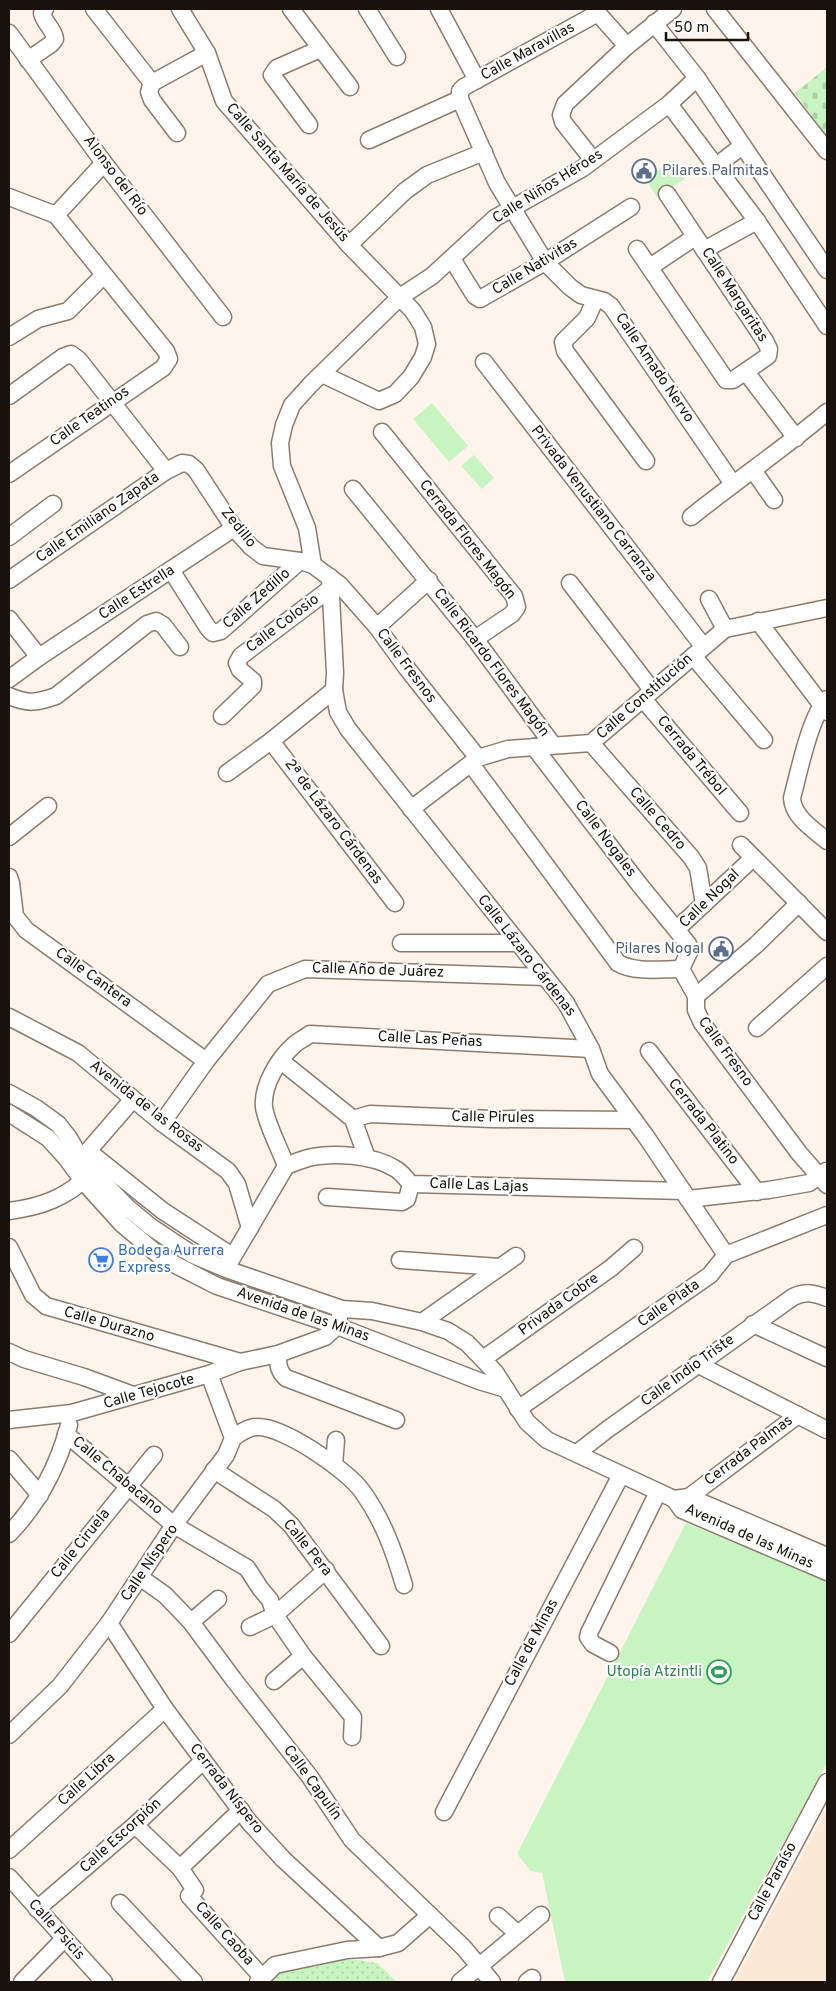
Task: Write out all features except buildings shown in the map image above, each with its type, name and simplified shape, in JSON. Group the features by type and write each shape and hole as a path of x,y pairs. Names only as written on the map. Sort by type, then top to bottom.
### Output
{"street":[{"path":"28,60 55,39 54,34 44,20 42,13 45,9"},
{"path":"94,9 152,83"},
{"name":"Calle Santa María de Jesús","path":"180,9 207,53 224,101 349,245 400,296 413,311 423,327 427,344 423,357 411,377 395,394 378,401 322,374"},
{"path":"291,9 350,87"},
{"path":"367,9 397,57"},
{"path":"439,9 478,80"},
{"path":"593,160 563,122 561,115 564,104 627,46 673,9"},
{"path":"715,9 827,151"},
{"path":"596,11 627,46"},
{"name":"Calle Maravillas","path":"369,140 460,95 478,80 596,11"},
{"path":"654,23 697,78 827,270"},
{"name":"Alonso del Río","path":"9,33 104,163 223,316"},
{"path":"309,124 272,75 277,68 320,49"},
{"path":"177,133 152,100 150,92 152,83 207,53"},
{"name":"Calle Niños Héroes","path":"307,563 307,528 282,466 280,443 284,425 292,405 400,296 432,276 495,218 583,168 669,104 697,78"},
{"name":"Calle Amado Nervo","path":"460,95 497,183 545,262 570,287 581,295 604,301 611,306 733,484"},
{"path":"669,104 757,221 827,326"},
{"path":"715,166 742,146"},
{"path":"349,245 405,191 427,175 484,152"},
{"path":"56,215 104,163"},
{"name":"Calle Margaritas","path":"667,194 770,349 768,356 746,372"},
{"path":"9,197 56,215 104,275 68,311 38,319 9,337"},
{"name":"Calle Nativitas","path":"452,259 474,296 480,299 545,262 631,207"},
{"path":"704,250 757,221"},
{"path":"650,267 695,236"},
{"path":"637,248 726,380 733,380 746,372 796,438"},
{"name":"Calle Teatinos","path":"9,474 163,368 169,359 166,351 104,275"},
{"path":"595,300 587,318 563,342 565,351 646,460"},
{"path":"9,396 63,357 71,354 79,360 166,471"},
{"name":"Privada Venustiano Carranza","path":"484,362 764,740"},
{"path":"691,517 796,438 827,412"},
{"name":"Cerrada Flores Magón","path":"382,432 514,596 517,607 512,614 475,639"},
{"name":"Calle Emiliano Zapata","path":"9,580 166,471 182,463 189,464"},
{"name":"Zedillo","path":"189,464 196,470 234,528 250,547 263,556 307,563 331,582"},
{"path":"753,470 774,500"},
{"name":"Calle Ricardo Flores Magón","path":"353,489 429,580 553,745"},
{"path":"9,537 53,504"},
{"name":"Calle Estrella","path":"9,679 39,657 234,528"},
{"name":"Calle Zedillo","path":"171,570 213,634 221,631 307,563"},
{"path":"377,627 429,580"},
{"name":"Calle Fresnos","path":"331,582 377,627 474,761"},
{"name":"Calle Colosio","path":"222,716 253,686 253,681 240,670 237,663 241,656 331,582"},
{"name":"Calle Lázaro Cárdenas","path":"331,582 334,690 338,712 348,729 566,1003 591,1048 600,1074 634,1120 726,1255"},
{"name":"Cerrada Trébol","path":"570,582 648,694 740,813"},
{"path":"708,599 725,629"},
{"name":"Calle Constitución","path":"411,809 474,761 508,749 591,743 725,629 827,608"},
{"path":"9,618 39,657"},
{"path":"758,621 825,705 815,720 792,798 792,807 827,842"},
{"path":"9,696 22,702 38,703 56,696 148,624 156,622 163,625 180,647"},
{"path":"227,772 271,741 334,690"},
{"name":"2ª de Lázaro Cárdenas","path":"271,741 395,903"},
{"name":"Calle Cedro","path":"591,743 691,857 698,868 704,904"},
{"name":"Calle Nogales","path":"534,747 676,929"},
{"path":"474,761 618,963 634,968 681,969"},
{"path":"9,837 48,806"},
{"path":"741,845 827,932"},
{"name":"Calle Nogal","path":"681,969 690,950 688,944 676,929 753,858"},
{"name":"Calle Cantera","path":"9,877 11,883 12,919 206,1061"},
{"path":"696,996 756,945 799,903"},
{"path":"401,943 517,943"},
{"path":"757,1028 827,966"},
{"name":"Calle Año de Juárez","path":"162,1123 206,1061 268,984 305,969 545,977"},
{"name":"Calle Fresno","path":"681,969 696,996 696,1010 702,1023 825,1178"},
{"name":"Avenida de las Rosas","path":"9,1017 78,1053 162,1123 228,1171 237,1184 250,1228"},
{"name":"Calle Las Peñas","path":"286,1166 264,1109 264,1097 267,1084 281,1061 293,1045 310,1034 591,1048"},
{"name":"Cerrada Platino","path":"649,1051 757,1192"},
{"path":"281,1061 353,1119 367,1158"},
{"name":"Avenida de las Minas","path":"9,1093 36,1108 58,1124 70,1138 122,1224 162,1258 217,1286 337,1326 479,1381 506,1389"},
{"path":"9,1211 34,1208 68,1193 133,1099"},
{"name":"Calle Pirules","path":"353,1119 370,1114 491,1119 634,1120"},
{"name":"Avenida de las Minas","path":"11,1119 48,1138 67,1159 86,1166 128,1208 193,1255 229,1263 342,1309 372,1311 422,1322 448,1331 467,1343 484,1359 495,1372 527,1422 548,1440 682,1502 827,1556"},
{"name":"Calle Las Lajas","path":"286,1166 307,1158 326,1155 367,1158 380,1161 396,1169 411,1184 686,1195 757,1192 809,1183 825,1178"},
{"path":"229,1263 286,1166"},
{"path":"326,1197 402,1202 407,1198 411,1184"},
{"name":"Calle Plata","path":"518,1409 710,1275 726,1255 827,1215"},
{"name":"Calle Durazno","path":"9,1247 33,1295 46,1306 240,1362"},
{"name":"Privada Cobre","path":"484,1359 611,1268 634,1248"},
{"path":"422,1322 516,1256"},
{"path":"400,1260 499,1267"},
{"name":"Calle Indio Triste","path":"577,1453 697,1364 802,1292 827,1298"},
{"path":"337,1326 342,1309"},
{"path":"753,1324 827,1358"},
{"name":"Calle Tejocote","path":"9,1420 72,1413 209,1374 240,1362 278,1354 325,1337 337,1326"},
{"path":"9,1352 24,1359 84,1377 133,1395"},
{"path":"278,1354 278,1366 286,1378 396,1420"},
{"path":"697,1364 827,1430"},
{"path":"209,1374 233,1438 246,1429 258,1426 276,1432 307,1446 334,1465 361,1490 383,1524 404,1585"},
{"path":"9,1534 40,1495 55,1466 72,1413"},
{"name":"Cerrada Palmas","path":"682,1502 798,1415"},
{"name":"Calle Chabacano","path":"66,1434 174,1525 246,1568 270,1600 275,1615 303,1656 353,1717 352,1738"},
{"name":"Calle Níspero","path":"9,1733 60,1686 109,1623 174,1525 226,1455 233,1438"},
{"path":"334,1465 336,1440"},
{"name":"Calle Ciruela","path":"9,1633 154,1455"},
{"path":"9,1459 40,1495"},
{"name":"Calle Pera","path":"214,1470 274,1509 291,1525 381,1646"},
{"name":"Calle de Minas","path":"444,1812 621,1475"},
{"path":"610,1653 590,1641 589,1633 658,1492"},
{"name":"Avenida de las Minas","path":"682,1502 827,1572"},
{"path":"250,1627 275,1615 326,1570"},
{"name":"Calle Capulín","path":"140,1578 165,1595 191,1622 310,1777 352,1840 430,1915 480,1966 492,1982"},
{"path":"191,1622 218,1599"},
{"name":"Cerrada Níspero","path":"109,1623 165,1709 250,1823 283,1859 379,1948"},
{"path":"274,1681 303,1656"},
{"name":"Calle Libra","path":"9,1850 165,1709"},
{"name":"Calle Escorpión","path":"37,1910 203,1761"},
{"name":"Calle Paraíso","path":"721,1982 827,1782"},
{"path":"135,1824 180,1868 242,1810"},
{"name":"Calle Caoba","path":"180,1868 195,1890 189,1896 260,1979"},
{"name":"Calle Psicis","path":"9,1877 104,1982"},
{"path":"120,1903 194,1982"},
{"path":"260,1979 274,1965 347,1950 379,1948 398,1943 430,1915"},
{"path":"460,1982 541,1915"},
{"path":"498,1916 518,1934"},
{"path":"347,1950 364,1936"},
{"path":"22,1982 64,1940"}],"shaded area":[{"path":"827,1809 827,1982 734,1982"}],"green space":[{"path":"827,67 827,136 795,93"},
{"path":"673,160 685,179 657,197 645,179"},
{"path":"432,403 468,446 449,462 413,419"},
{"path":"474,455 494,478 482,489 461,466"},
{"name":"Utopía Atzintli","path":"686,1523 827,1581 827,1763 707,1982 565,1982 542,1873 531,1871 517,1854"},
{"path":"313,1959 357,1960 377,1963 397,1982 262,1982 280,1970"}],"place":[{"name":"Pilares Palmitas","path":"644,171"},
{"name":"Pilares Nogal","path":"721,949"},
{"name":"Bodega Aurrera Express","path":"101,1260"},
{"name":"Utopía Atzintli","path":"719,1672"}]}
